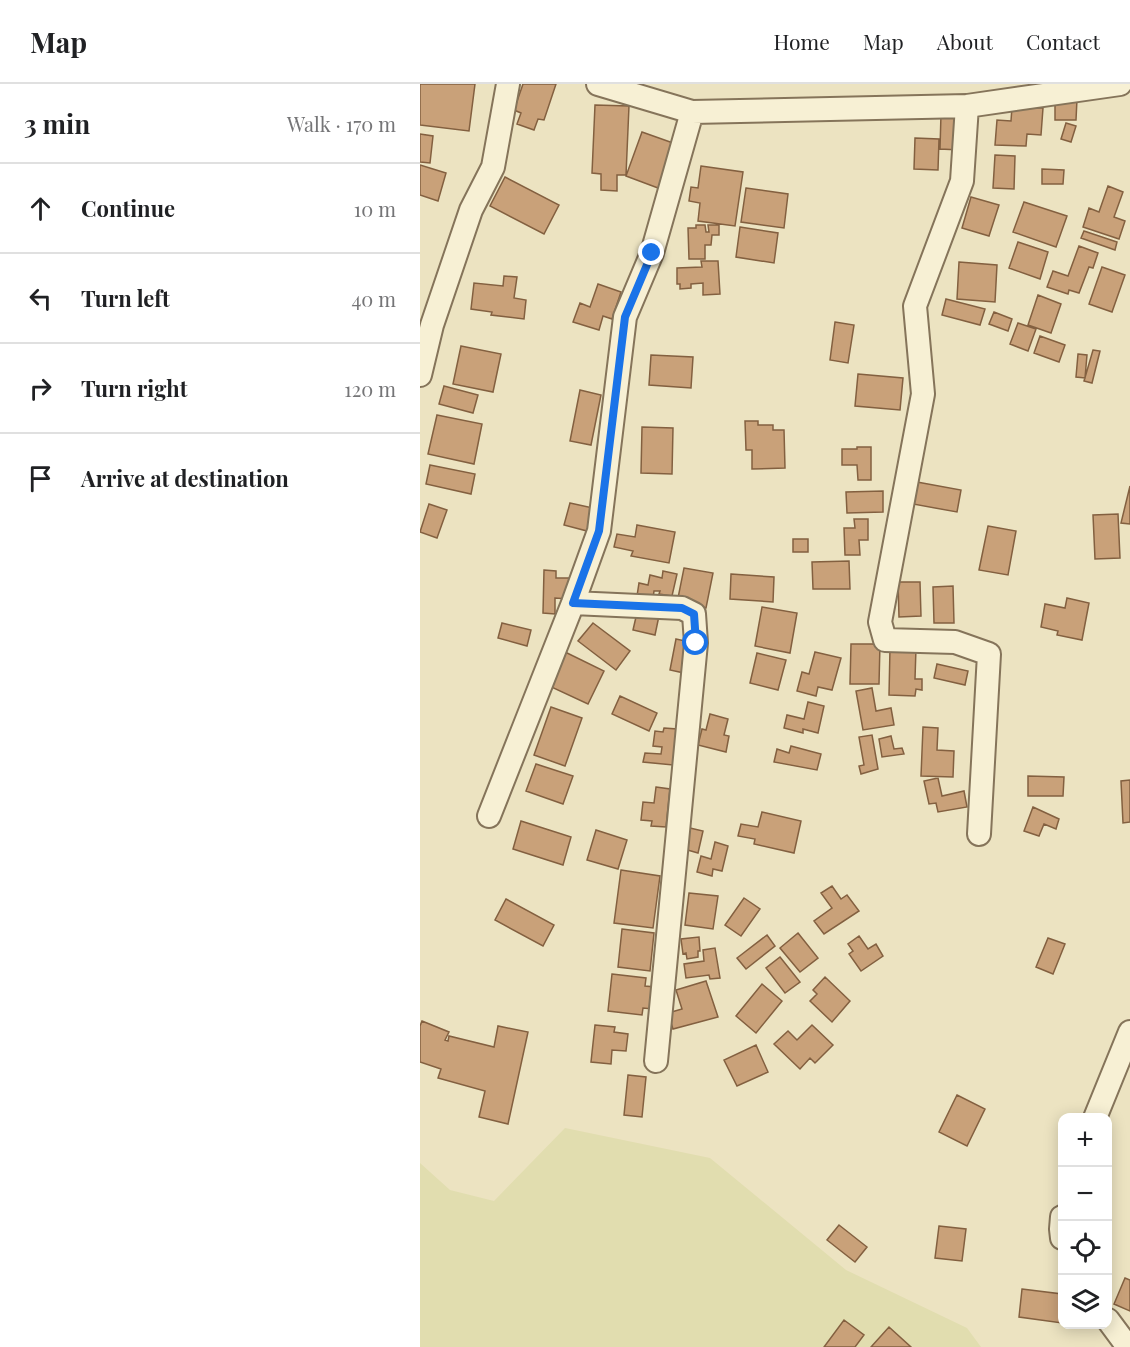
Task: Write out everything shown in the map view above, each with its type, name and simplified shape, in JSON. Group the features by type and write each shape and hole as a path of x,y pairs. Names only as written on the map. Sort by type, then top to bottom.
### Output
{"street":[{"path":"420,375 432,324 471,210 493,167 508,84"},
{"path":"598,84 692,112 967,106 1120,84"},
{"path":"967,106 962,181 915,306 923,394 880,622 885,640 954,642 989,654 979,834"},
{"path":"489,816 599,531 625,317 652,253 692,112"},
{"path":"573,603 682,608 694,614 696,643 656,1060"},
{"path":"1097,1113 1130,1032"},
{"path":"1112,1326 1128,1347"}],"shaded area":[{"path":"565,1128 710,1158 846,1270 967,1328 981,1347 420,1347 420,1163 450,1190 494,1201"}],"building":[{"path":"420,84 475,84 469,131 420,125"},
{"path":"523,84 556,84 544,120 538,119 534,130 517,124 521,113 514,110"},
{"path":"1055,98 1077,99 1076,120 1055,120"},
{"path":"595,105 629,106 626,175 617,175 617,191 601,190 601,174 592,173"},
{"path":"1012,107 1043,108 1041,135 1027,134 1026,146 995,145 997,120 1011,121"},
{"path":"941,114 961,114 960,150 940,149"},
{"path":"1066,123 1076,126 1071,142 1061,139"},
{"path":"642,132 673,143 660,182 668,185 666,191 626,176"},
{"path":"420,134 433,136 430,163 420,162"},
{"path":"915,138 939,139 938,170 914,169"},
{"path":"995,155 1015,156 1014,189 993,188"},
{"path":"420,165 446,173 438,201 420,195"},
{"path":"701,166 743,172 735,226 698,221 700,203 689,201 691,187 698,188"},
{"path":"1042,169 1064,170 1063,184 1042,184"},
{"path":"505,177 559,205 544,234 490,206"},
{"path":"1108,186 1123,192 1114,217 1125,221 1119,239 1083,227 1089,208 1099,212"},
{"path":"746,188 788,194 784,228 741,222"},
{"path":"971,197 999,205 989,236 962,228"},
{"path":"1024,202 1067,216 1056,247 1013,232"},
{"path":"696,225 705,225 706,232 709,232 708,225 719,225 719,235 712,235 711,245 705,245 705,259 689,259 688,228 696,228"},
{"path":"740,227 778,233 774,263 736,257"},
{"path":"1084,231 1117,242 1115,250 1081,238"},
{"path":"1018,242 1048,252 1040,279 1009,268"},
{"path":"1079,246 1098,253 1093,268 1089,267 1079,293 1069,290 1068,294 1047,287 1053,271 1068,276"},
{"path":"701,261 718,261 720,294 703,295 703,283 691,284 691,288 680,289 680,284 677,284 677,268 702,267"},
{"path":"959,262 997,265 995,302 957,299"},
{"path":"1102,267 1125,275 1112,312 1089,304"},
{"path":"504,276 517,277 514,298 526,300 524,319 491,315 492,312 471,309 474,283 503,286"},
{"path":"598,284 621,292 612,319 603,316 599,330 573,322 580,303 590,307"},
{"path":"1038,295 1061,304 1051,333 1028,325"},
{"path":"946,299 985,309 980,325 942,315"},
{"path":"994,312 1012,319 1008,331 989,324"},
{"path":"835,322 854,325 848,363 830,360"},
{"path":"1018,323 1036,329 1028,351 1010,344"},
{"path":"1040,336 1065,345 1059,362 1034,353"},
{"path":"461,346 501,354 493,392 453,384"},
{"path":"1093,350 1100,351 1092,383 1084,381"},
{"path":"1078,354 1087,355 1085,378 1076,377"},
{"path":"651,355 693,357 691,388 649,385"},
{"path":"858,374 903,378 900,410 855,406"},
{"path":"444,386 478,395 473,413 439,404"},
{"path":"580,390 601,395 591,445 570,441"},
{"path":"437,415 482,424 474,464 428,454"},
{"path":"745,421 758,421 758,425 773,425 773,430 784,430 785,468 752,469 752,450 746,450"},
{"path":"642,427 673,428 672,474 641,473"},
{"path":"857,447 871,447 871,480 858,480 857,465 842,465 842,449 857,449"},
{"path":"430,465 475,474 471,494 426,484"},
{"path":"917,482 961,490 957,512 913,504"},
{"path":"1130,486 1130,524 1121,523"},
{"path":"883,491 883,512 847,513 846,492"},
{"path":"570,503 593,508 587,531 564,525"},
{"path":"429,504 447,510 437,538 420,532"},
{"path":"1118,514 1120,558 1095,559 1093,515"},
{"path":"854,519 868,519 868,540 859,540 860,555 845,555 844,528 855,528"},
{"path":"637,525 675,532 669,563 631,556 633,551 614,547 617,534 635,537"},
{"path":"988,526 1016,531 1008,575 979,570"},
{"path":"793,539 808,539 808,552 793,552"},
{"path":"849,561 850,589 813,589 812,562"},
{"path":"684,568 713,573 706,608 677,603"},
{"path":"544,570 556,571 556,578 570,578 569,599 555,598 555,614 543,613"},
{"path":"663,571 677,574 672,596 654,591 653,599 637,596 639,583 648,585 650,575 662,578"},
{"path":"731,574 774,577 773,602 730,599"},
{"path":"898,582 920,582 921,616 899,617"},
{"path":"953,586 954,623 934,623 933,587"},
{"path":"1067,598 1089,603 1082,640 1057,635 1058,631 1041,627 1045,604 1065,608"},
{"path":"762,607 797,613 790,653 755,646"},
{"path":"643,608 660,611 655,635 633,630 636,617 641,618"},
{"path":"502,623 531,630 527,646 498,638"},
{"path":"593,623 630,651 616,670 578,641"},
{"path":"676,639 690,642 684,673 670,670"},
{"path":"851,644 880,644 879,684 850,684"},
{"path":"890,648 916,648 915,679 922,679 922,690 916,689 915,696 889,695"},
{"path":"563,651 604,671 588,704 547,685"},
{"path":"815,652 841,658 832,690 818,687 816,696 797,691 802,672 809,674"},
{"path":"757,653 786,660 778,690 750,683"},
{"path":"937,664 968,671 965,685 934,678"},
{"path":"872,688 876,711 891,708 894,725 863,730 856,691"},
{"path":"620,696 657,713 649,731 612,714"},
{"path":"808,702 824,706 818,733 803,729 803,733 784,728 787,715 804,719"},
{"path":"551,707 582,718 565,766 534,755"},
{"path":"710,714 728,719 724,735 729,736 726,752 698,745 702,729 706,730"},
{"path":"923,727 938,728 937,750 954,751 953,777 921,776"},
{"path":"664,728 677,729 673,765 643,762 645,753 661,754 662,747 653,746 655,731 663,732"},
{"path":"872,735 878,769 861,774 859,766 864,765 859,737"},
{"path":"891,736 894,749 902,748 904,754 882,757 879,739"},
{"path":"791,746 821,754 817,770 774,762 777,749 789,753"},
{"path":"536,764 573,776 563,804 526,791"},
{"path":"1028,776 1064,777 1063,796 1028,796"},
{"path":"938,778 942,796 964,791 967,807 938,812 936,803 929,804 924,781"},
{"path":"1130,780 1130,822 1123,823 1121,781"},
{"path":"656,787 670,789 666,827 651,826 652,821 641,820 643,802 654,803"},
{"path":"1033,807 1059,819 1056,829 1044,824 1039,836 1024,831"},
{"path":"762,812 801,821 794,853 754,844 755,839 738,836 741,824 758,827"},
{"path":"521,821 571,837 563,865 513,849"},
{"path":"690,828 703,831 698,853 684,849"},
{"path":"596,830 627,840 618,869 587,860"},
{"path":"715,842 728,846 722,871 713,869 712,876 697,872 701,856 711,859"},
{"path":"621,870 660,876 653,928 614,923"},
{"path":"832,886 841,899 847,895 859,911 824,934 814,921 832,908 821,893"},
{"path":"689,893 718,896 713,929 685,925"},
{"path":"744,898 760,909 741,936 725,925"},
{"path":"506,899 554,925 543,946 495,920"},
{"path":"622,929 654,933 650,971 618,967"},
{"path":"798,933 818,958 800,972 780,948"},
{"path":"767,935 775,946 746,969 737,958"},
{"path":"859,936 868,949 876,944 883,956 861,971 849,954 853,951 848,944"},
{"path":"699,937 698,957 687,959 686,953 683,954 681,939"},
{"path":"1048,938 1065,944 1053,974 1036,967"},
{"path":"715,948 720,978 710,979 709,975 686,978 684,964 704,961 703,950"},
{"path":"780,957 800,982 785,993 766,968"},
{"path":"612,974 646,978 645,986 655,987 653,1009 643,1008 642,1015 608,1011"},
{"path":"825,977 850,1001 832,1022 810,1001 817,994 813,990"},
{"path":"706,981 718,1017 673,1029 668,1013 682,1009 676,990"},
{"path":"762,984 782,1001 756,1033 736,1016"},
{"path":"422,1021 449,1032 445,1040 448,1041 449,1036 494,1047 498,1026 528,1032 508,1124 479,1117 485,1091 438,1078 441,1069 420,1062"},
{"path":"595,1025 615,1027 614,1032 628,1034 626,1051 612,1050 611,1064 591,1062"},
{"path":"812,1025 833,1045 815,1063 810,1058 800,1069 774,1044 788,1031 797,1040"},
{"path":"756,1045 768,1072 737,1086 724,1060"},
{"path":"628,1075 646,1077 642,1117 624,1115"},
{"path":"957,1095 985,1109 967,1146 939,1132"},
{"path":"839,1225 867,1247 855,1262 827,1240"},
{"path":"939,1226 966,1229 962,1261 935,1258"},
{"path":"1125,1278 1130,1280 1130,1311 1114,1304"},
{"path":"1022,1289 1058,1294 1058,1322 1019,1317"},
{"path":"844,1320 864,1335 855,1347 824,1347"},
{"path":"889,1327 911,1347 871,1347"}],"route":[{"path":"652,253 625,317 599,531 573,603 682,608 694,614 696,643"}]}
